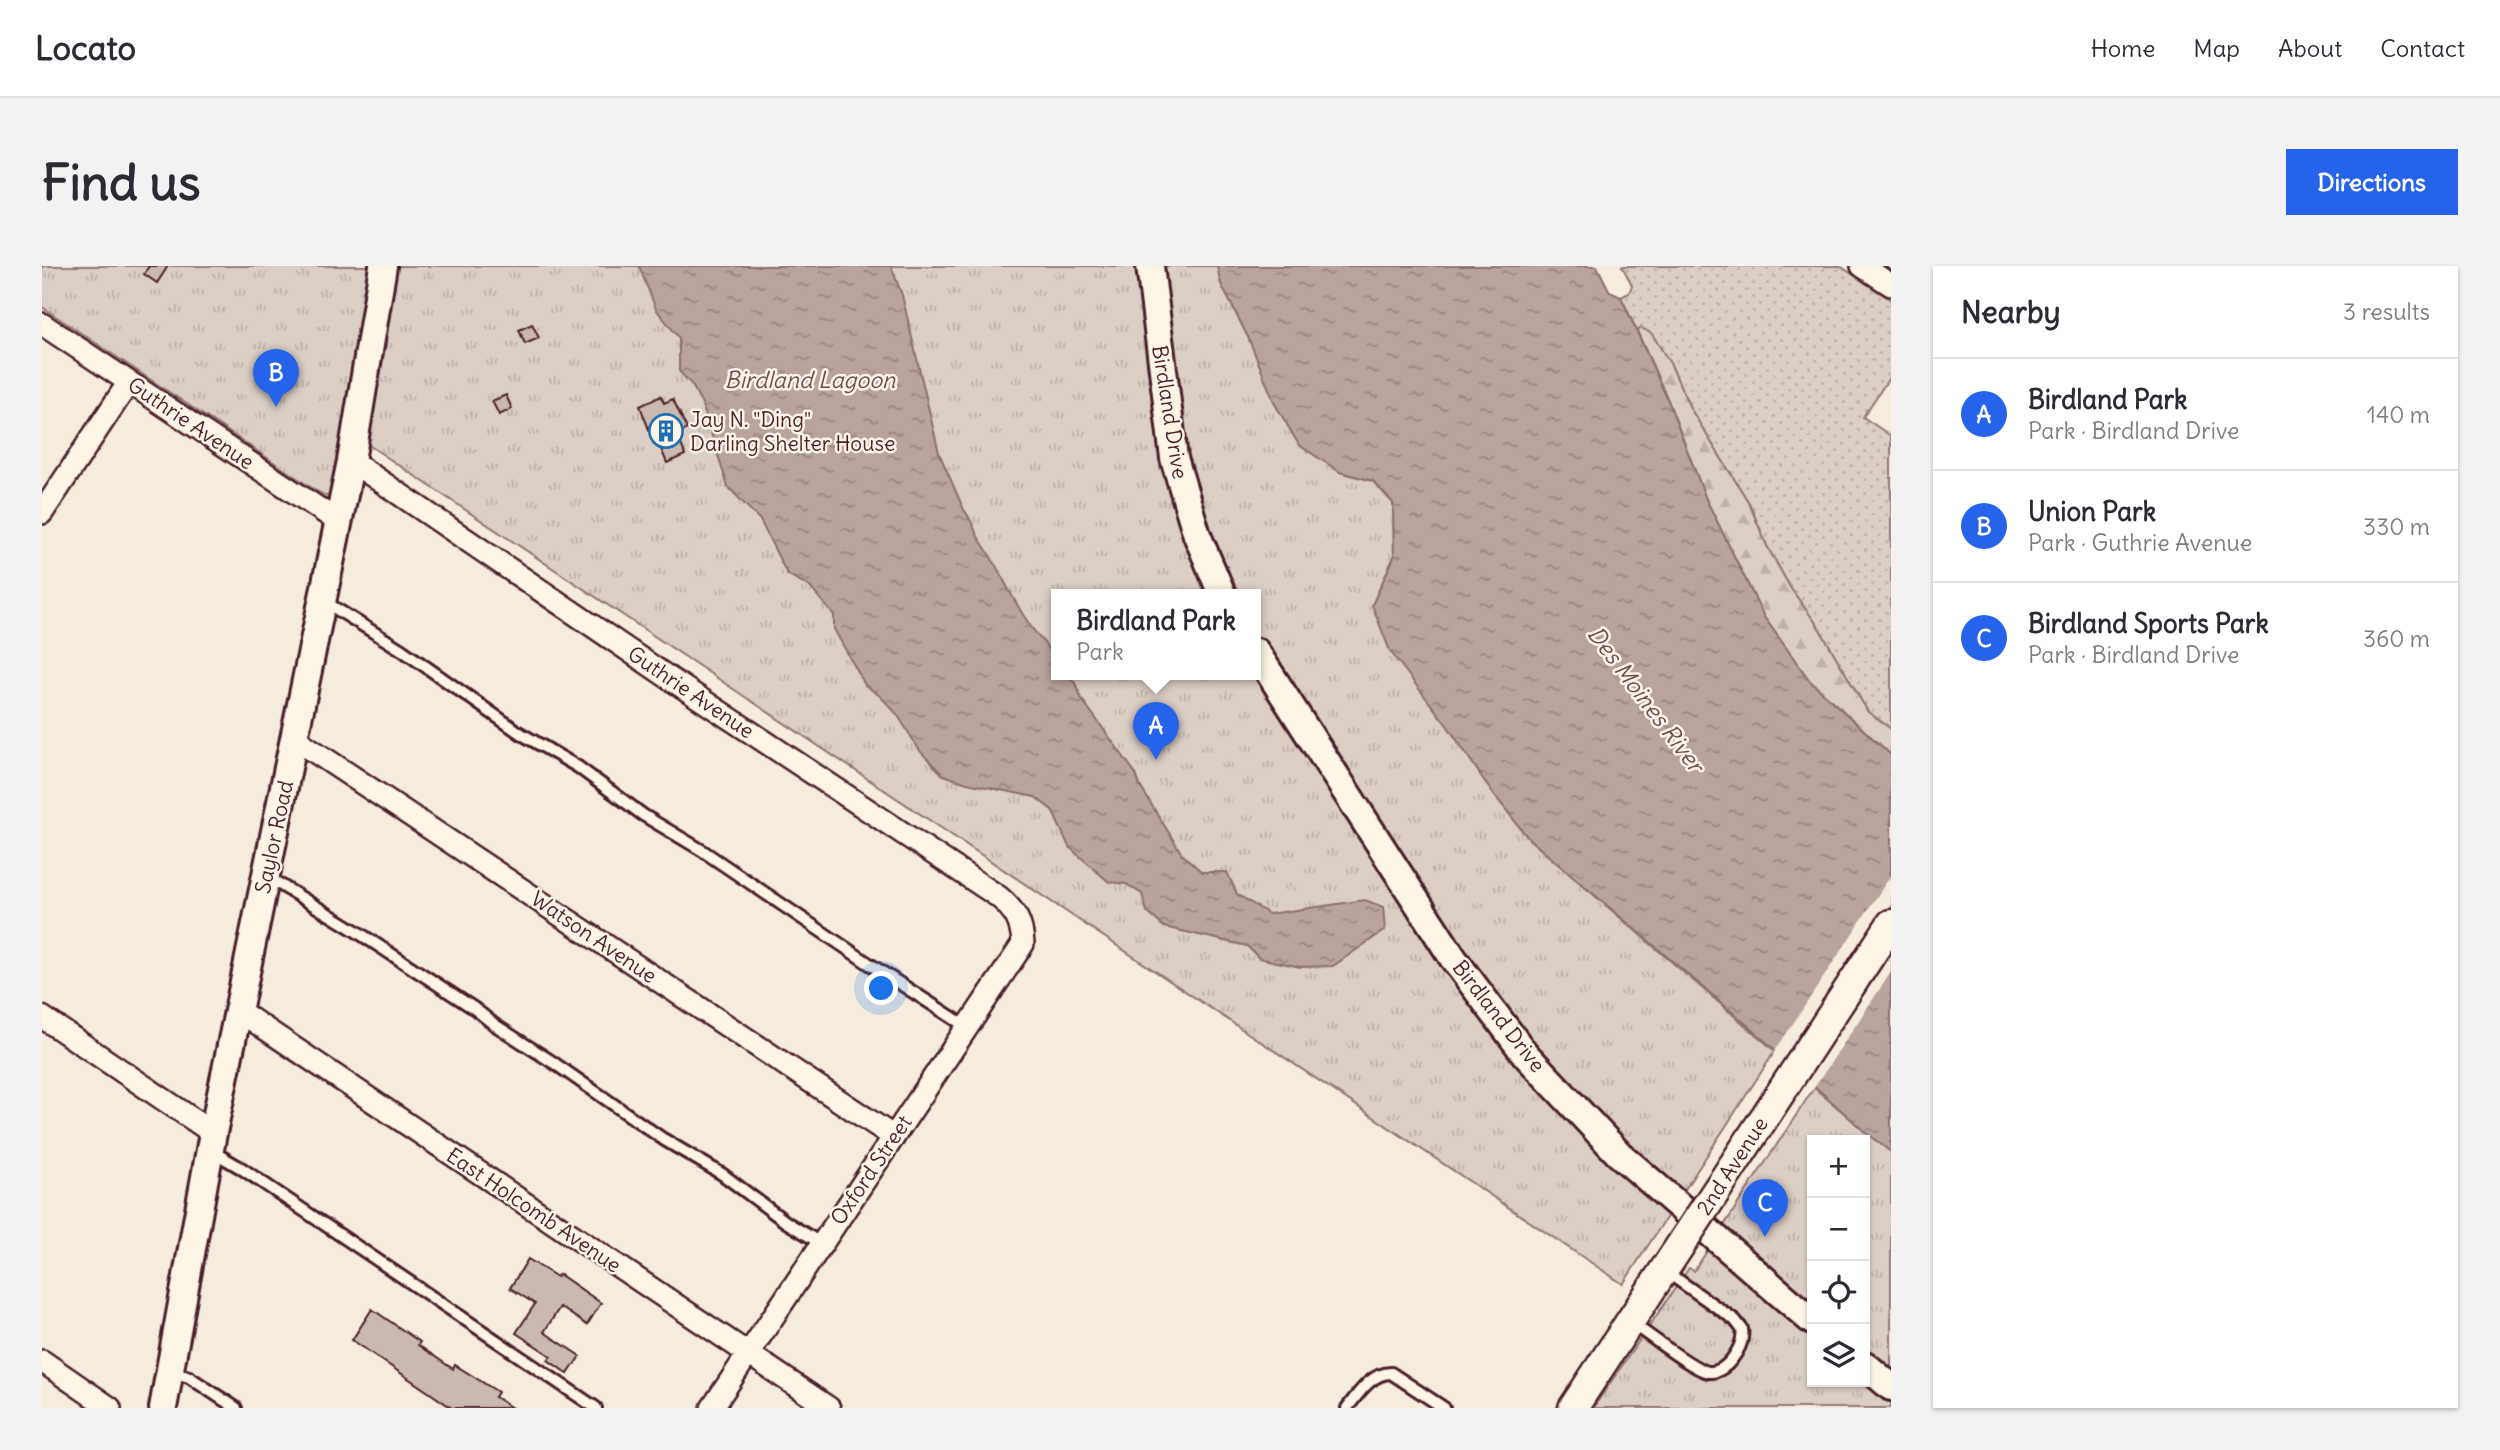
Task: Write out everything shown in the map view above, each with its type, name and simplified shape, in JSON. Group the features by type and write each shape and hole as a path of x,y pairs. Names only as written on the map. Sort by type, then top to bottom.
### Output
{"main road":[{"name":"2nd Avenue","path":"1573,1408 1891,924"}],"street":[{"name":"Saylor Road","path":"163,1408 212,1142 351,461 383,266"},
{"name":"Birdland Drive","path":"1150,266 1174,458 1197,535 1220,589"},
{"path":"1862,266 1891,285"},
{"name":"Guthrie Avenue","path":"42,324 339,522"},
{"path":"42,513 129,382"},
{"name":"Guthrie Avenue","path":"351,461 999,897 1015,912 1023,930"},
{"name":"Birdland Drive","path":"1261,660 1453,958 1525,1054 1619,1154 1807,1317"},
{"name":"Watson Avenue","path":"295,738 894,1137"},
{"name":"Oxford Street","path":"712,1408 1023,944 1023,930"},
{"name":"East Holcomb Avenue","path":"239,1012 829,1408"},
{"path":"42,1017 212,1142"},
{"path":"42,1361 110,1408"},
{"path":"1870,1369 1891,1387"}],"lane":[{"path":"321,600 402,650 520,733 578,767 643,815 703,851 967,1027"},
{"path":"266,876 475,1009 663,1139 722,1174 786,1222 822,1244"},
{"path":"212,1142 241,1168 596,1408"},
{"path":"1630,1322 1702,1371 1718,1371 1728,1365 1734,1356 1743,1334 1735,1320 1665,1268"},
{"path":"170,1372 189,1377 236,1408"},
{"path":"1348,1408 1366,1384 1391,1373 1444,1408"}],"green space":[{"path":"42,266 1217,266 1221,284 1248,337 1340,472 1373,481 1393,503 1394,557 1372,605 1492,792 1529,839 1775,1051 1623,1284 370,446 354,443 334,495 326,496 42,307"},
{"path":"1622,266 1840,266 1891,300 1891,375 1863,417 1891,436 1891,729 1868,712 1818,626 1791,589 1767,546 1749,503 1690,408 1671,365 1642,328 1637,331 1621,297 1629,293 1632,285"},
{"path":"1642,328 1652,334 1671,365 1690,408 1749,503 1767,546 1791,589 1818,626 1868,712 1891,729 1891,755 1810,681 1764,617 1706,499 1667,398 1637,331"},
{"path":"1814,1088 1891,1152 1891,1408 1593,1408 1689,1268 1694,1271"}],"water":[{"name":"Birdland Lagoon","path":"639,266 891,266 902,295 939,453 979,539 1018,607 1051,653 1051,680 1072,680 1081,698 1136,774 1140,786 1182,854 1202,872 1227,872 1237,894 1269,914 1365,900 1383,907 1385,930 1333,966 1300,967 1259,958 1247,946 1164,927 1147,912 1142,894 1126,884 1109,882 1069,847 1052,810 1035,797 967,783 943,775 920,751 897,714 865,685 834,629 834,615 809,586 787,574 760,520 728,487 702,404 692,385 679,371 679,338 656,309"},
{"name":"Des Moines River","path":"1217,266 1597,266 1610,292 1621,297 1667,398 1706,499 1764,617 1810,681 1891,755 1891,1152 1866,1133 1752,1029 1529,839 1492,792 1449,728 1390,651 1372,605 1394,557 1393,503 1373,481 1340,472 1299,445 1275,404 1248,337 1221,284"}],"pier":[{"path":"1891,875 1891,972 1812,1091 1773,1054"}],"building":[{"path":"149,266 168,266 157,283 144,274"},
{"path":"532,324 539,338 525,344 519,330"},
{"path":"506,395 512,409 499,415 492,401"},
{"name":"Jay N. \"Ding\" Darling Shelter House","path":"661,396 664,403 673,399 687,429 678,435 685,455 667,463 661,449 655,445 640,406"},
{"path":"528,1259 557,1277 559,1274 601,1303 587,1325 560,1307 544,1332 580,1356 568,1374 548,1360 551,1356 516,1333 535,1304 510,1288"},
{"path":"372,1309 453,1369 455,1365 498,1392 495,1397 512,1408 452,1408 352,1340"}],"place":[{"name":"Union Park","path":"276,407"},
{"name":"Jay N. \"Ding\" Darling Shelter House","path":"666,431"},
{"name":"Birdland Park","path":"1156,760"},
{"name":"Birdland Sports Park","path":"1765,1237"}]}
